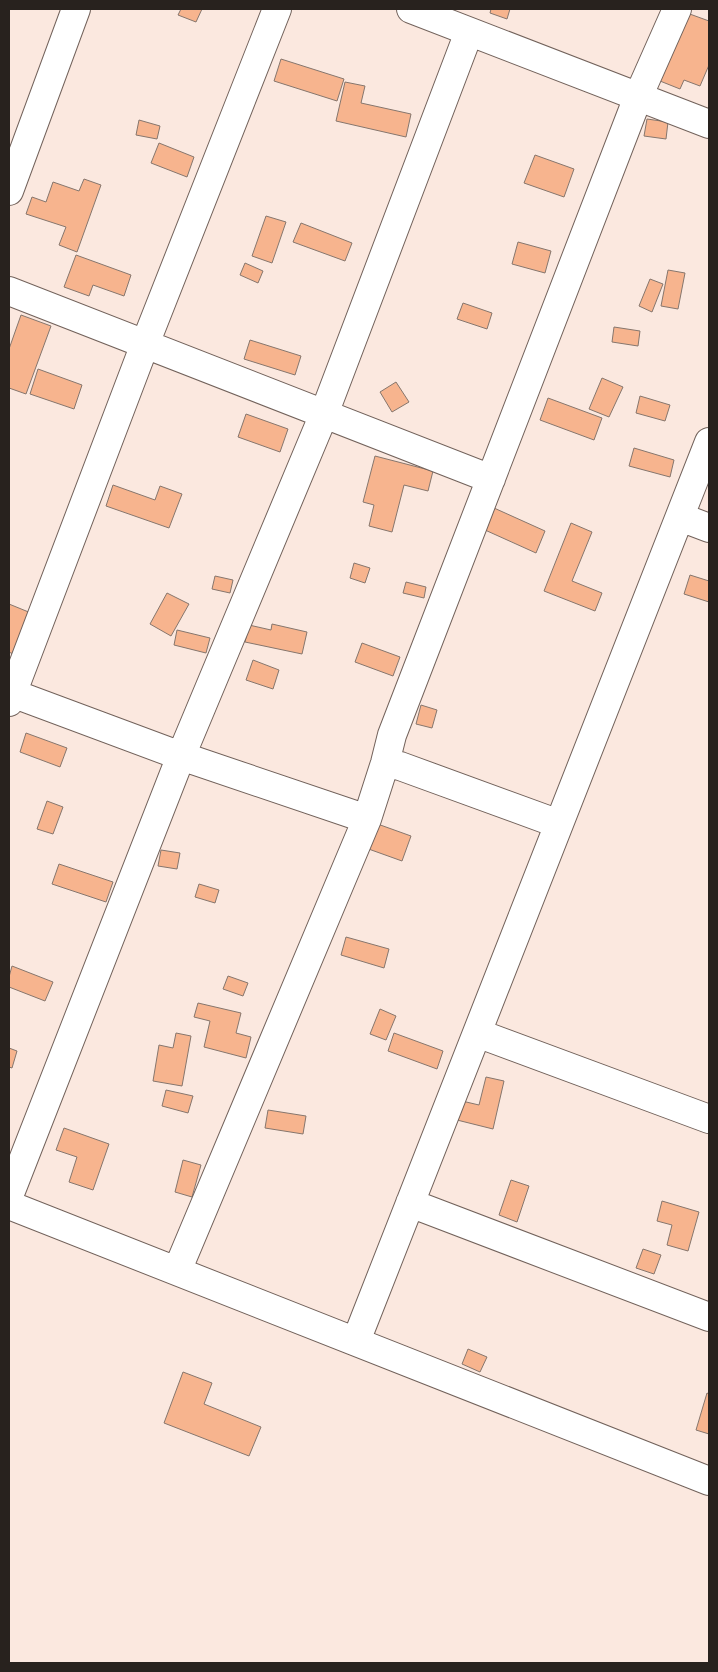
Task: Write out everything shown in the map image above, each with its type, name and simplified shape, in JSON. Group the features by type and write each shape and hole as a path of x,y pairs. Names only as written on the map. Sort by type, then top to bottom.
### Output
{"street":[{"path":"9,191 76,9"},
{"path":"277,9 145,344 10,696 367,819"},
{"path":"411,9 709,124"},
{"path":"177,1271 367,819 392,735 638,97 678,9"},
{"path":"9,1196 181,756 324,414 469,32"},
{"path":"9,291 491,478"},
{"path":"356,1341 709,442"},
{"path":"680,517 709,528"},
{"path":"385,763 400,766 559,824"},
{"path":"477,1033 709,1119"},
{"path":"410,1203 709,1317"},
{"path":"9,1206 709,1480"}],"building":[{"path":"181,9 202,9 196,22 178,15"},
{"path":"491,9 510,9 507,19 490,13"},
{"path":"687,13 709,21 709,65 700,86 684,80 680,89 660,81"},
{"path":"281,59 344,79 337,101 274,81"},
{"path":"345,82 365,86 361,103 411,114 406,137 336,121"},
{"path":"647,119 668,122 666,139 644,136"},
{"path":"139,120 160,126 157,139 136,135"},
{"path":"159,143 194,157 187,177 151,163"},
{"path":"535,155 574,169 564,197 524,183"},
{"path":"84,179 101,185 77,252 59,245 66,227 26,214 32,197 46,202 53,182 79,191"},
{"path":"266,216 286,222 272,263 252,256"},
{"path":"301,223 352,243 345,261 293,242"},
{"path":"518,242 551,251 545,273 512,264"},
{"path":"76,255 131,275 124,296 93,285 89,296 64,287"},
{"path":"245,263 263,271 258,283 240,275"},
{"path":"668,270 685,273 678,309 661,306"},
{"path":"650,279 663,284 652,312 639,306"},
{"path":"463,303 492,313 487,329 457,319"},
{"path":"21,315 51,326 26,394 9,388 9,349"},
{"path":"614,327 640,331 638,346 612,342"},
{"path":"250,340 301,356 295,375 244,359"},
{"path":"38,369 82,385 74,409 30,394"},
{"path":"602,378 623,387 609,417 589,409"},
{"path":"396,382 409,402 392,412 380,392"},
{"path":"640,396 670,405 665,421 636,413"},
{"path":"548,398 602,418 594,440 540,420"},
{"path":"246,414 288,429 280,452 238,437"},
{"path":"634,448 674,460 670,477 629,466"},
{"path":"375,456 433,471 428,491 404,485 392,532 369,526 374,505 363,502"},
{"path":"113,485 155,500 160,486 182,494 169,528 106,506"},
{"path":"494,508 545,531 536,553 485,530"},
{"path":"571,523 592,532 572,581 602,593 595,611 544,591"},
{"path":"354,563 370,568 365,583 350,578"},
{"path":"690,575 709,581 709,602 684,594"},
{"path":"215,576 233,580 230,593 212,589"},
{"path":"406,582 426,587 424,598 403,593"},
{"path":"167,593 189,604 171,636 150,624"},
{"path":"9,604 31,613 15,655 9,652"},
{"path":"272,624 307,632 302,654 245,642 249,625 271,630"},
{"path":"177,630 210,638 206,653 174,645"},
{"path":"362,643 400,657 393,676 355,662"},
{"path":"253,660 279,670 273,689 246,680"},
{"path":"421,705 437,710 432,728 416,724"},
{"path":"26,733 67,748 60,767 20,752"},
{"path":"47,801 63,807 53,834 37,829"},
{"path":"372,822 411,836 402,861 363,847"},
{"path":"161,850 180,853 177,869 158,866"},
{"path":"59,864 113,882 106,902 52,884"},
{"path":"199,884 219,890 215,903 195,897"},
{"path":"346,937 389,949 384,968 341,955"},
{"path":"12,966 53,982 45,1001 9,987"},
{"path":"228,976 248,983 243,996 223,989"},
{"path":"198,1003 241,1013 236,1033 251,1037 246,1058 204,1047 210,1021 194,1017"},
{"path":"380,1009 396,1016 386,1040 370,1034"},
{"path":"176,1033 191,1036 182,1086 153,1081 159,1045 173,1048"},
{"path":"394,1033 443,1051 437,1069 388,1051"},
{"path":"9,1048 17,1051 12,1068 9,1067"},
{"path":"486,1077 504,1081 493,1129 457,1120 462,1101 479,1105"},
{"path":"166,1090 193,1096 188,1113 162,1106"},
{"path":"268,1110 306,1116 303,1134 265,1128"},
{"path":"64,1128 109,1144 93,1190 69,1182 77,1157 56,1150"},
{"path":"183,1160 201,1165 192,1197 175,1192"},
{"path":"511,1180 529,1186 517,1222 499,1215"},
{"path":"662,1201 699,1212 688,1251 667,1245 672,1225 657,1221"},
{"path":"643,1249 661,1255 654,1274 636,1268"},
{"path":"468,1349 487,1357 480,1372 462,1364"},
{"path":"183,1372 212,1383 204,1404 261,1427 249,1456 164,1423"},
{"path":"707,1393 709,1394 709,1434 696,1430"}]}
